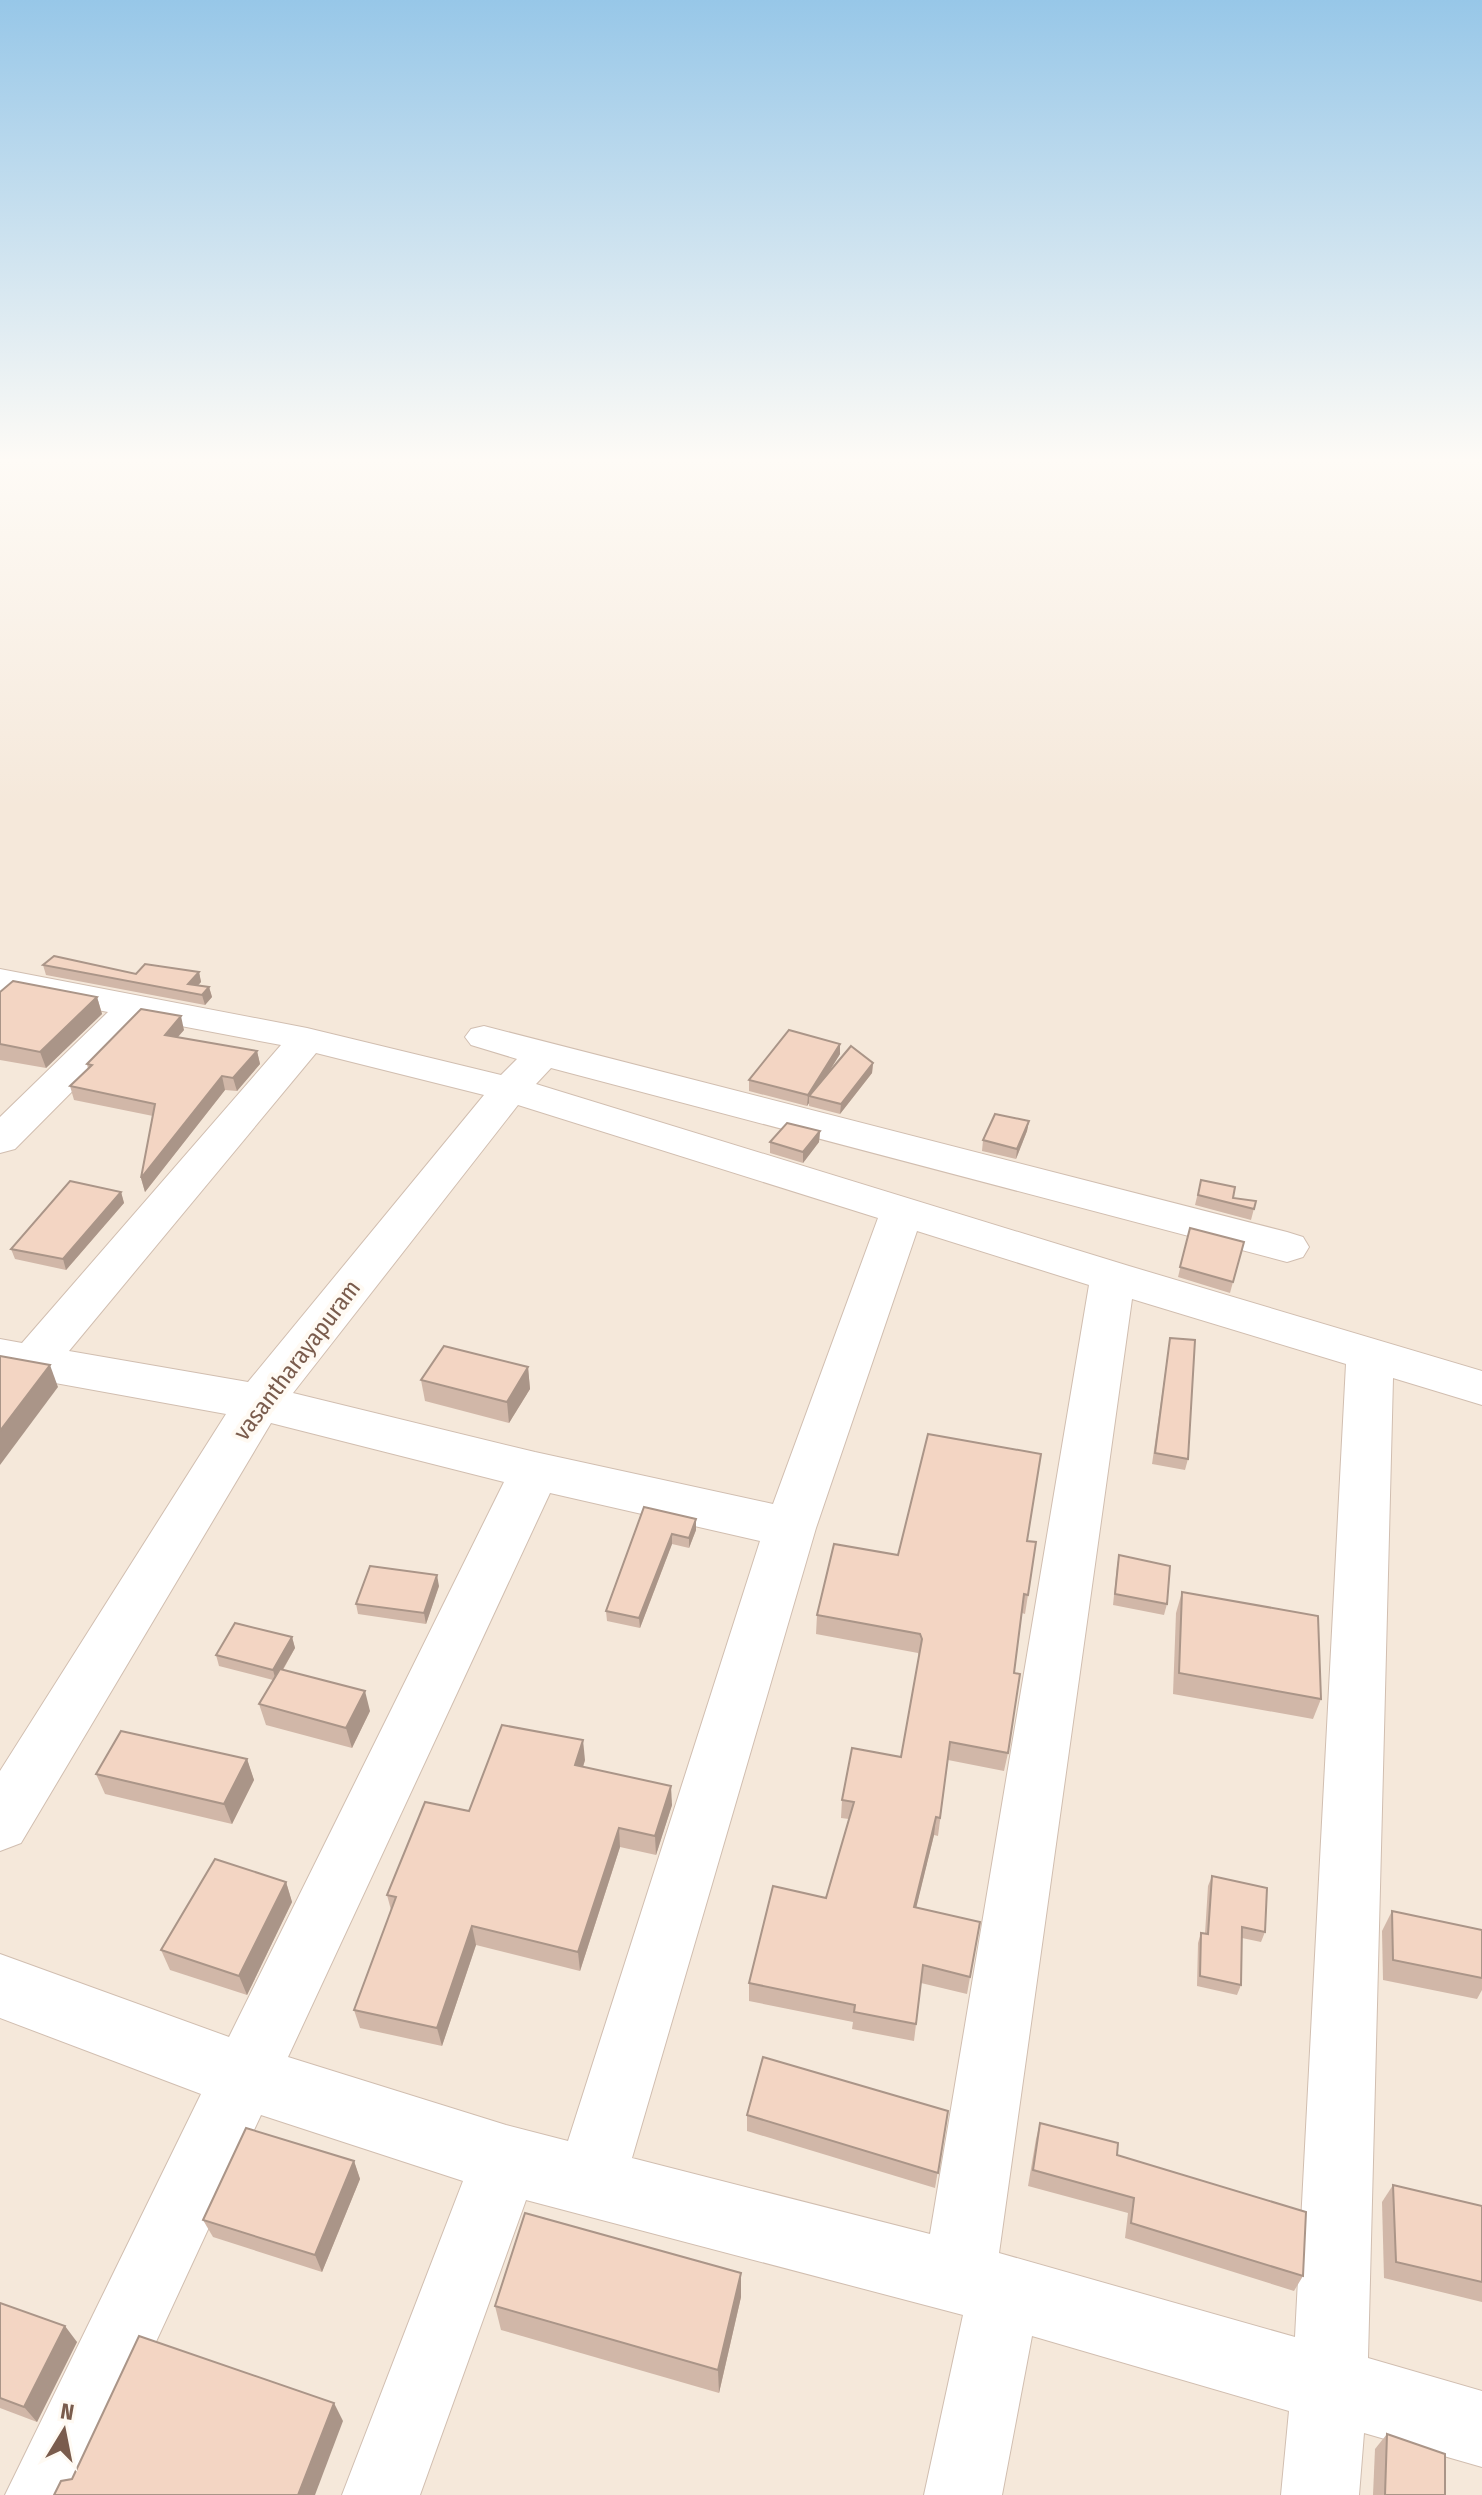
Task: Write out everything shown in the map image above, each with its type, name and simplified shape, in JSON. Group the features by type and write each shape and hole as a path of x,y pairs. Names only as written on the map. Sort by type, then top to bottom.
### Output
{"street":[{"path":"0,980 307,1039 510,1089 1482,1388"},
{"path":"0,1140 134,1008"},
{"path":"484,1037 1287,1247"},
{"path":"17,1358 307,1039"},
{"name":"vasantharayapuram","path":"0,1824 259,1402 510,1089 543,1054"},
{"path":"590,2182 790,1528 902,1212"},
{"path":"963,2495 982,2286 1113,1277"},
{"path":"1320,2495 1330,2384 1370,1352"},
{"path":"17,1358 259,1402 535,1471 790,1528"},
{"path":"44,2495 535,1471"},
{"path":"0,1986 246,2077 506,2160 982,2286 1482,2429"},
{"path":"381,2495 506,2160"}],"shaded area":[{"path":"0,575 1482,575 1482,2495 0,2495"}],"building":[{"path":"54,956 136,974 145,964 199,972 188,984 209,987 202,995 43,965"},
{"path":"13,981 97,997 40,1052 0,1044 0,992"},
{"path":"141,1009 181,1016 165,1035 257,1051 233,1078 222,1076 141,1178 155,1104 70,1086 92,1065 87,1064"},
{"path":"789,1030 840,1044 808,1095 749,1080"},
{"path":"851,1046 873,1063 841,1104 809,1096"},
{"path":"995,1114 1029,1121 1017,1149 983,1140"},
{"path":"787,1123 820,1131 803,1152 770,1142"},
{"path":"1201,1180 1235,1187 1233,1198 1256,1201 1254,1209 1198,1195"},
{"path":"70,1181 121,1192 63,1259 11,1249"},
{"path":"1190,1228 1244,1242 1233,1282 1180,1267"},
{"path":"1170,1338 1195,1340 1188,1459 1155,1453"},
{"path":"444,1346 528,1367 507,1402 421,1380"},
{"path":"0,1356 50,1365 0,1431"},
{"path":"928,1434 1041,1454 1027,1541 1036,1542 1028,1595 1024,1594 1014,1673 1020,1674 1008,1753 950,1742 940,1818 936,1817 914,1907 980,1922 970,1977 923,1965 916,2024 854,2012 855,2005 749,1983 773,1886 826,1898 854,1802 842,1800 852,1748 901,1757 922,1639 920,1634 817,1615 834,1544 898,1555"},
{"path":"644,1507 696,1519 689,1538 672,1534 639,1618 606,1611"},
{"path":"1119,1555 1170,1566 1167,1604 1115,1594"},
{"path":"370,1566 437,1575 424,1613 356,1604"},
{"path":"1182,1592 1318,1616 1321,1699 1179,1673"},
{"path":"235,1623 292,1637 273,1670 216,1655"},
{"path":"280,1669 365,1691 346,1728 259,1704"},
{"path":"502,1725 583,1740 575,1765 671,1786 655,1836 619,1828 578,1952 472,1926 437,2028 354,2010 396,1897 387,1895 425,1802 469,1811"},
{"path":"121,1731 247,1759 224,1804 96,1774"},
{"path":"215,1859 286,1882 239,1976 161,1950"},
{"path":"1212,1876 1267,1888 1265,1932 1242,1927 1241,1985 1200,1976 1201,1933 1208,1934"},
{"path":"1392,1911 1482,1930 1482,1978 1393,1960"},
{"path":"763,2057 948,2111 938,2173 747,2115"},
{"path":"1040,2123 1118,2143 1117,2155 1306,2212 1303,2276 1131,2223 1134,2198 1033,2170"},
{"path":"246,2128 354,2161 315,2255 203,2220"},
{"path":"1393,2185 1482,2206 1482,2282 1396,2262"},
{"path":"525,2213 741,2273 718,2370 495,2306"},
{"path":"0,2303 65,2326 24,2407 0,2398"},
{"path":"139,2336 334,2403 298,2495 54,2495 61,2481 72,2479"},
{"path":"1387,2434 1445,2454 1445,2495 1385,2495"}]}
